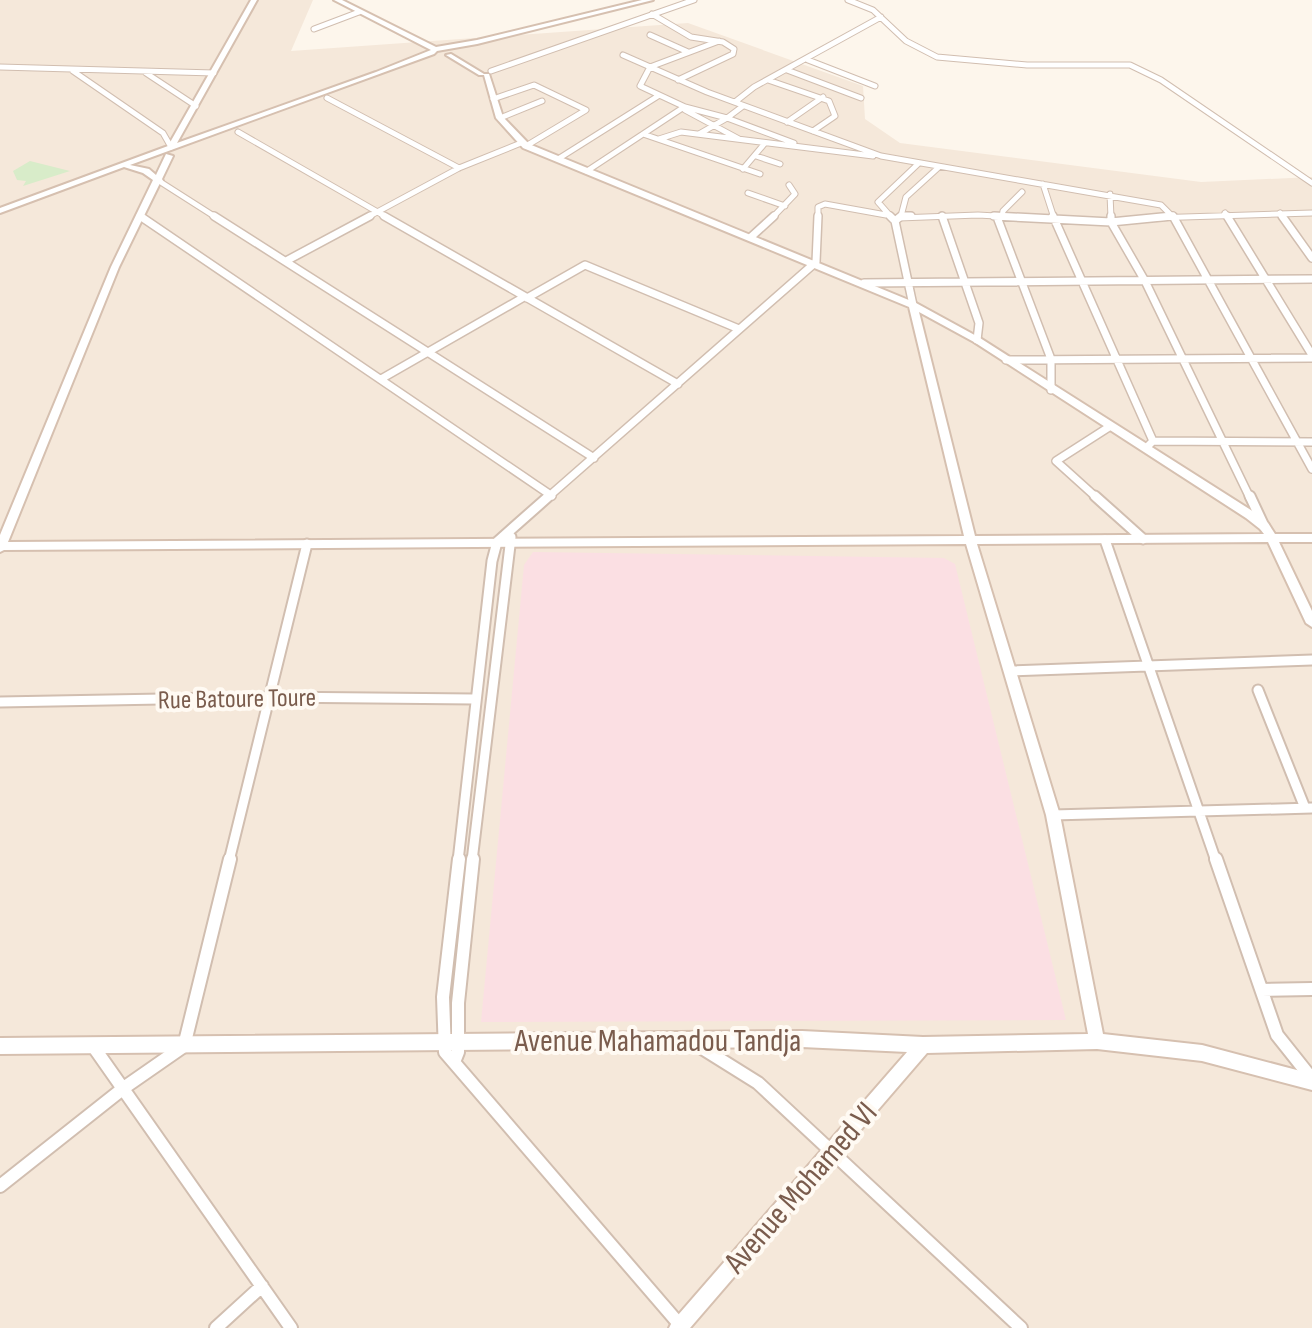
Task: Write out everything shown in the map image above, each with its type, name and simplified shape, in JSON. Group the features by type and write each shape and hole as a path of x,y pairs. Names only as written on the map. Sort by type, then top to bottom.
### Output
{"street":[{"path":"254,0 170,152 159,181 115,267 0,546 497,542 511,538 971,541 1312,538"},
{"path":"337,0 468,67 486,73 694,0"},
{"path":"0,217 442,52 650,0"},
{"path":"848,0 881,17 906,41 937,57 1027,65 1130,65 1161,80 1312,183"},
{"path":"314,29 359,12"},
{"path":"652,14 685,35 719,41 734,49 733,54 678,80"},
{"path":"735,102 768,80 881,17"},
{"path":"650,35 688,52"},
{"path":"719,41 650,67 640,86 741,140"},
{"path":"0,211 170,152 238,132 442,52"},
{"path":"623,55 743,106 881,156"},
{"path":"808,60 875,86"},
{"path":"0,67 214,73"},
{"path":"787,70 861,98"},
{"path":"73,71 163,133 170,152"},
{"path":"144,73 196,106"},
{"path":"486,73 500,118 524,145 816,262 913,305 977,340 1109,427 1149,445 1264,526"},
{"path":"768,80 823,97 836,111 813,131"},
{"path":"286,261 459,168 524,145 586,110 536,85 493,99"},
{"path":"558,159 658,96"},
{"path":"787,122 823,97"},
{"path":"327,98 459,168"},
{"path":"500,118 542,101"},
{"path":"699,134 743,106"},
{"path":"587,171 683,108 727,118 810,148"},
{"path":"238,132 678,384"},
{"path":"659,139 679,132 881,156 1157,203 1173,216 1312,469"},
{"path":"643,134 760,174"},
{"path":"743,169 765,143"},
{"path":"756,156 780,164"},
{"path":"886,215 878,202 919,163"},
{"path":"128,167 146,171 594,458"},
{"path":"939,167 906,197 898,219 908,282 971,541 1053,815 1097,1041"},
{"path":"1043,184 1055,221 1117,359 1149,445"},
{"path":"751,237 795,194 789,185"},
{"path":"999,217 1022,192"},
{"path":"748,193 785,206"},
{"path":"1110,194 1111,222 1145,281 1312,623"},
{"path":"679,1327 445,1052 450,1042 468,916 482,764 511,538 552,496 816,262 818,207 825,204 898,219 942,216 1111,222 1225,213 1312,213"},
{"path":"1006,360 1312,357 1225,213"},
{"path":"1280,213 1312,258"},
{"path":"140,216 552,496"},
{"path":"942,216 979,323 977,340"},
{"path":"999,217 1051,359 1051,390"},
{"path":"381,379 585,265 739,329"},
{"path":"864,283 1312,279"},
{"path":"1109,427 1056,461 1143,539"},
{"path":"1149,445 1312,442"},
{"path":"1105,540 1277,1035 1312,1080"},
{"path":"450,1042 443,997 474,699 497,542"},
{"path":"0,1186 125,1087 184,1046 307,544"},
{"path":"1011,671 1149,663 1312,660"},
{"path":"1053,815 1308,808 1258,690"},
{"name":"Rue Batoure Toure","path":"0,702 270,697 474,699"},
{"path":"451,915 468,916"},
{"path":"1262,990 1312,989"},
{"name":"Avenue Mahamadou Tandja","path":"0,1046 868,1040 923,1045 1097,1041 1202,1053 1312,1080"},
{"path":"691,1041 758,1083 1021,1328"},
{"path":"92,1044 291,1328"},
{"name":"Avenue Mohamed VI","path":"679,1327 923,1045"},
{"path":"216,1328 262,1286"}],"shaded area":[{"path":"0,0 313,0 291,51 688,23 863,86 865,119 900,143 1201,182 1312,177 1312,1328 0,1328"},
{"path":"533,552 944,558 955,564 1066,1020 481,1022 524,565"}],"green space":[{"path":"30,161 70,171 23,186 26,181 17,180 13,171"}]}
